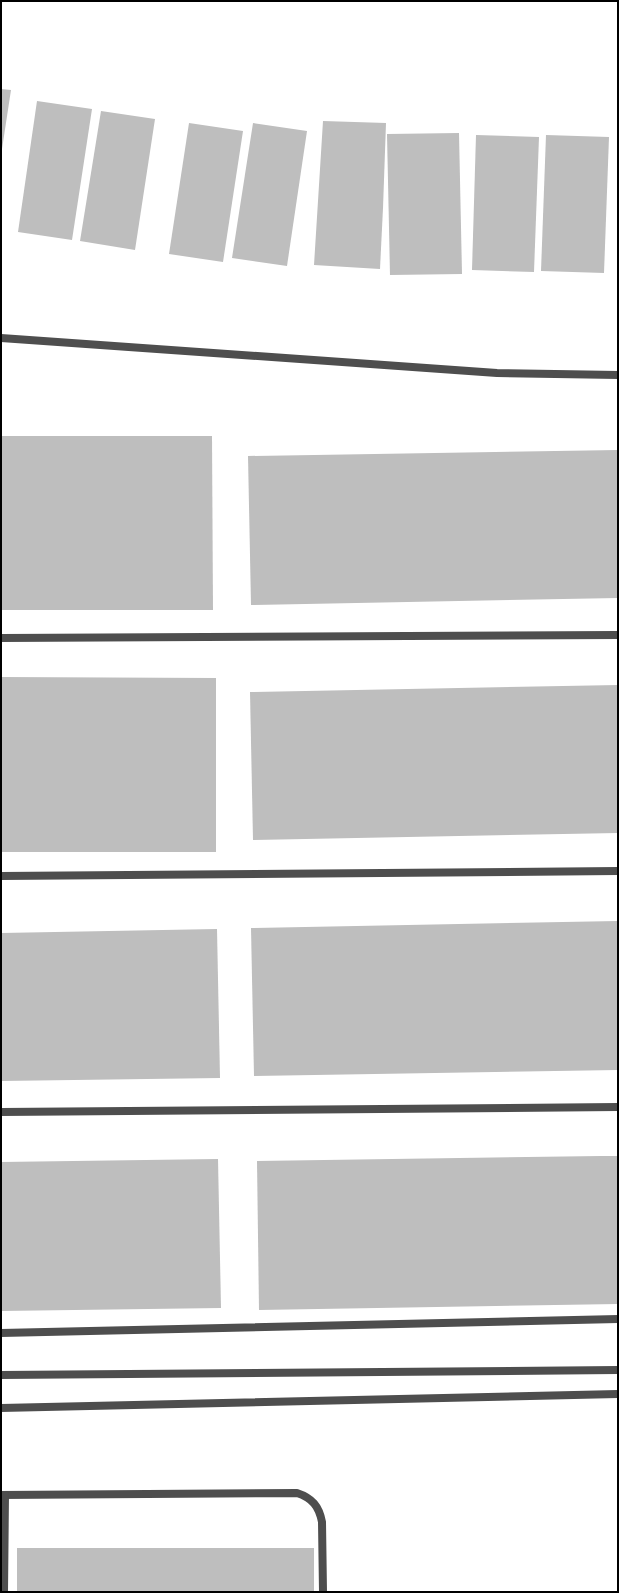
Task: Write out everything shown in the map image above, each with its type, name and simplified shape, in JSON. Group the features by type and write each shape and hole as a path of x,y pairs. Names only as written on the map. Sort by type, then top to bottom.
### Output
{"street":[{"path":"1,338 497,373 618,374"},
{"path":"1,638 618,635"},
{"path":"1,876 618,871"},
{"path":"1,1112 618,1107"},
{"path":"1,1333 618,1319"},
{"path":"1,1375 618,1370"},
{"path":"1,1408 618,1394"},
{"path":"4,1592 3,1495 297,1493 311,1500 317,1506 320,1514 322,1522 323,1592"}],"building":[{"path":"1,89 11,90 2,149 1,149"},
{"path":"37,101 92,109 72,240 18,232"},
{"path":"101,111 155,119 135,250 80,241"},
{"path":"323,121 386,123 380,269 314,265"},
{"path":"189,123 243,131 223,262 169,254"},
{"path":"253,123 307,131 287,266 232,258"},
{"path":"459,133 462,274 390,275 387,134"},
{"path":"476,135 539,137 534,272 472,270"},
{"path":"546,135 609,137 604,273 541,271"},
{"path":"1,436 212,436 213,610 1,610"},
{"path":"618,450 618,598 251,605 248,456"},
{"path":"1,677 216,678 216,852 1,852"},
{"path":"618,685 618,833 253,840 250,692"},
{"path":"618,921 618,1070 254,1076 251,928"},
{"path":"217,929 220,1078 1,1081 1,933"},
{"path":"618,1156 618,1304 259,1310 257,1161"},
{"path":"218,1159 221,1308 1,1311 1,1162"},
{"path":"17,1548 314,1548 314,1592 17,1592"}]}
